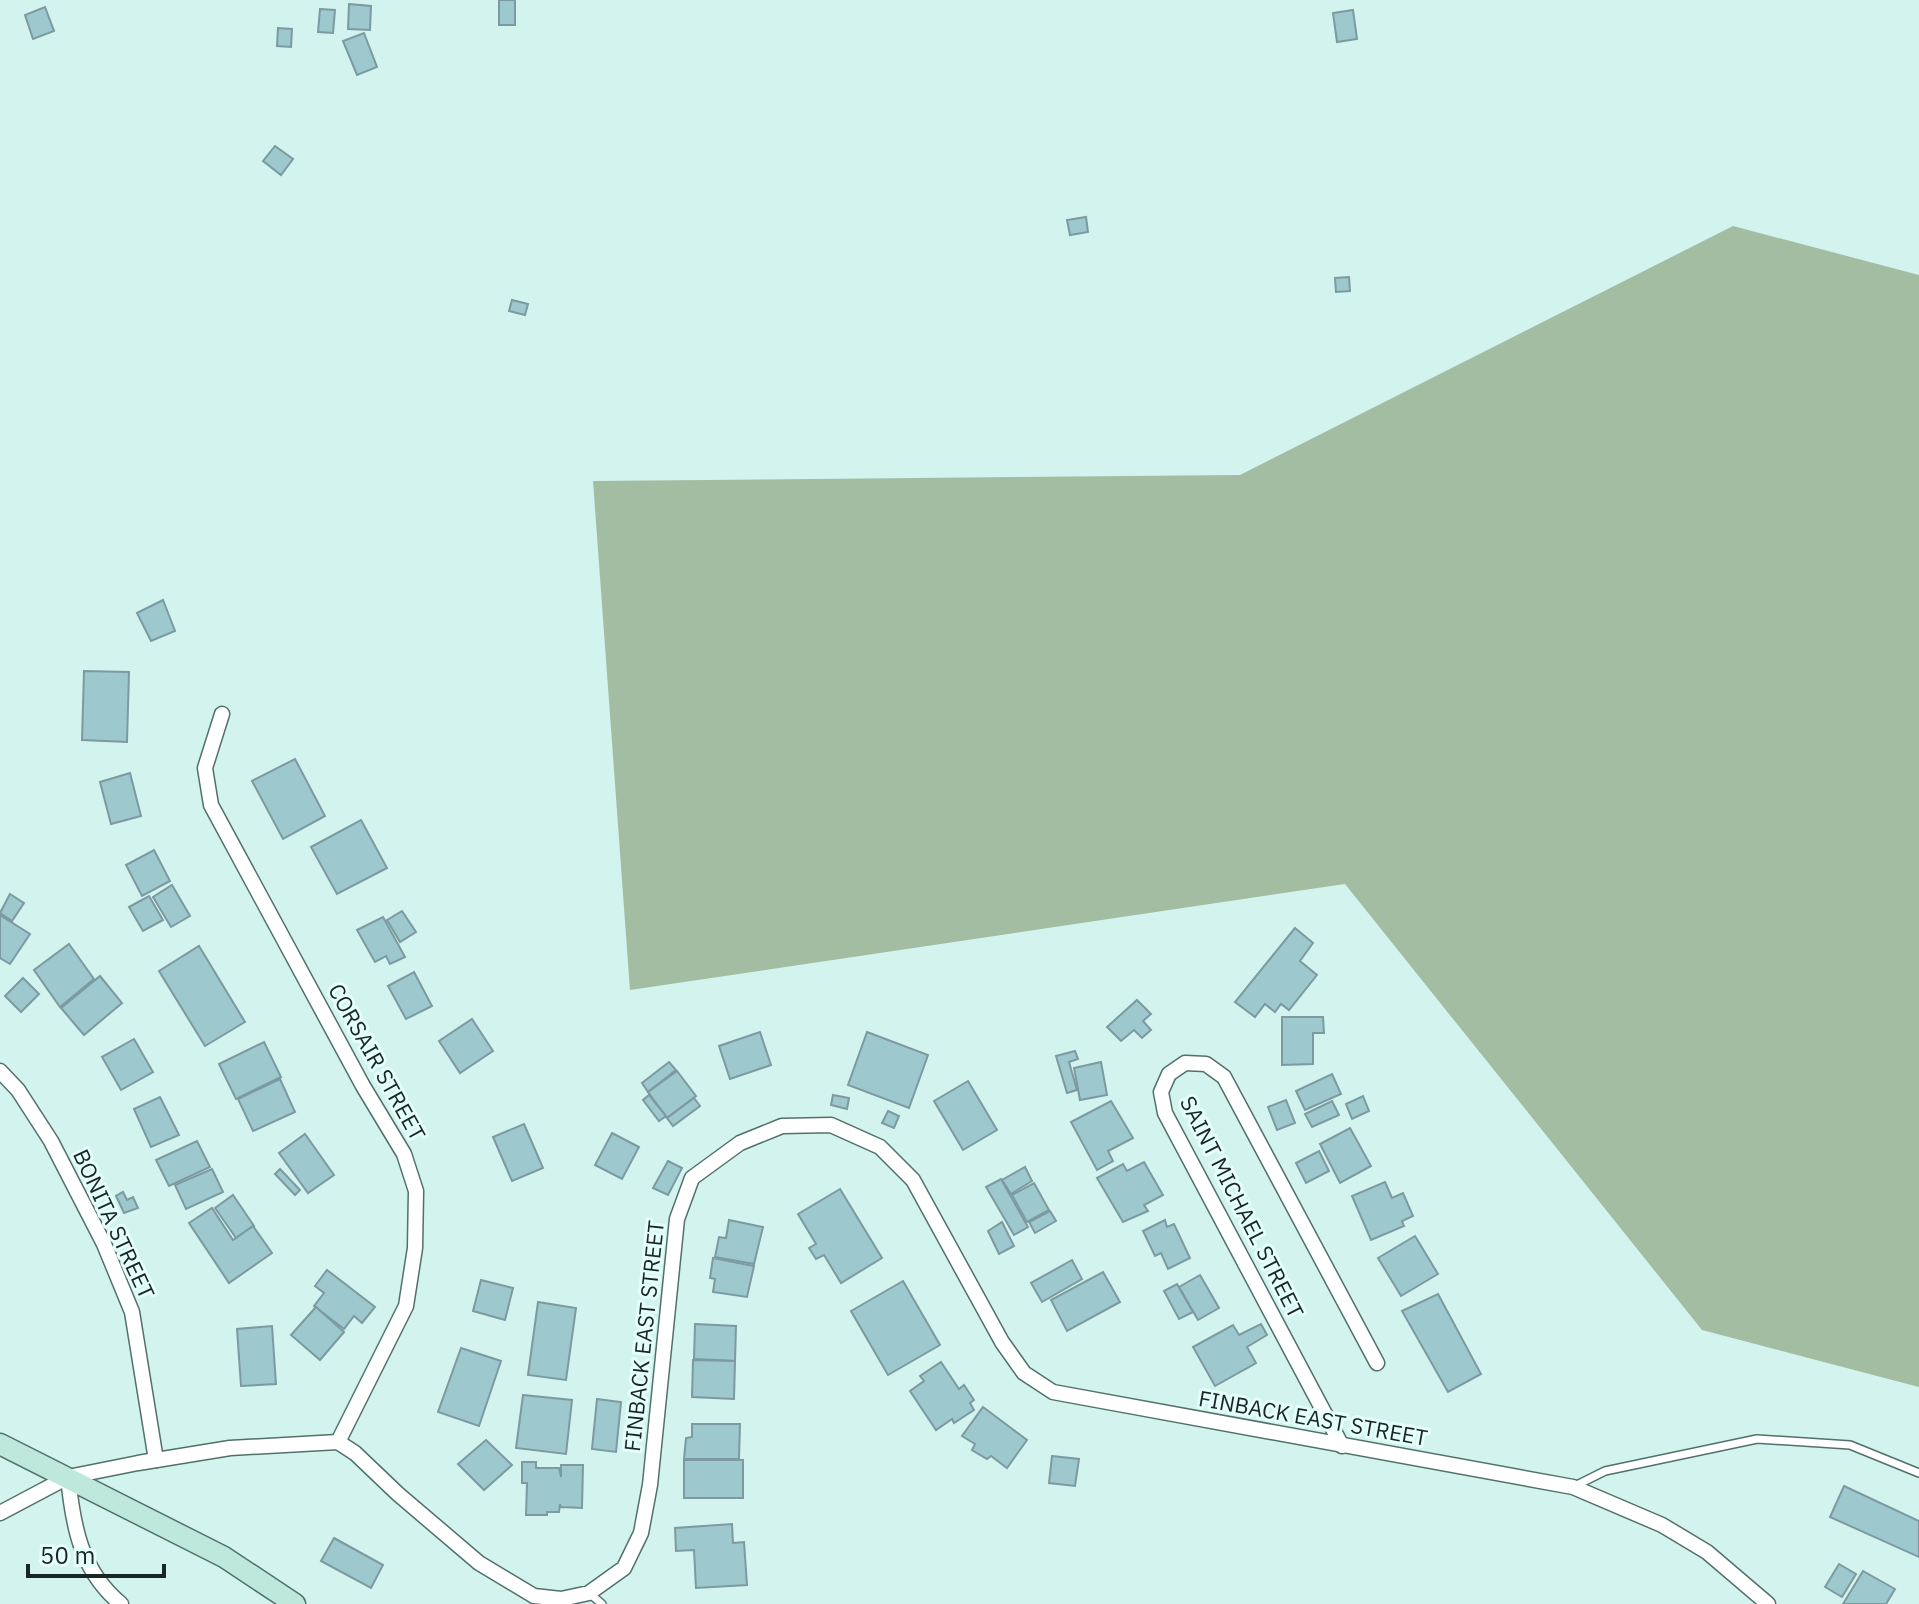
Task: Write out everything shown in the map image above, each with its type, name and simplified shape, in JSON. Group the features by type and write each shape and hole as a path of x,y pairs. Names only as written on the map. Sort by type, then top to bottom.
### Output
{"street":[{"name":"CORSAIR STREET","path":"222,714 205,768 211,805 404,1154 416,1191 415,1248 406,1306 338,1442"},
{"name":"SAINT MICHAEL STREET","path":"1342,1446 1165,1113 1161,1092 1169,1074 1185,1063 1206,1064 1224,1077 1377,1363"},
{"name":"BONITA STREET","path":"0,1071 18,1090 51,1141 104,1244 132,1312 156,1460"},
{"name":"FINBACK EAST STREET","path":"338,1442 355,1453 479,1563 534,1596 561,1599 589,1593 624,1568 641,1533 650,1485 677,1219 692,1178 740,1143 782,1126 831,1125 880,1147 913,1180 1002,1342 1024,1373 1053,1392 1573,1487 1662,1525 1696,1545 1768,1604"},
{"path":"0,1513 68,1477 230,1448 338,1442"},
{"path":"0,1444 224,1557 295,1604"},
{"path":"68,1477 72,1517 86,1562 104,1590 121,1604"}],"lane":[{"path":"1573,1487 1605,1471 1757,1439 1850,1445 1919,1473"},
{"path":"589,1593 602,1604"}],"green space":[{"path":"1733,226 1919,275 1919,1387 1702,1330 1345,884 630,990 593,481 1240,475"}],"building":[{"path":"499,0 515,0 515,25 499,25"},
{"path":"349,4 371,6 370,30 348,29"},
{"path":"45,7 54,31 33,39 25,15"},
{"path":"320,9 335,10 333,33 318,32"},
{"path":"1353,10 1357,39 1337,42 1333,13"},
{"path":"278,28 292,29 291,47 277,46"},
{"path":"364,33 377,67 357,75 343,41"},
{"path":"275,146 293,159 281,175 263,161"},
{"path":"1086,217 1088,232 1070,235 1067,220"},
{"path":"1349,277 1350,291 1336,292 1335,278"},
{"path":"512,300 528,304 525,315 509,311"},
{"path":"163,600 175,631 151,641 137,613"},
{"path":"84,671 129,672 127,742 82,740"},
{"path":"295,759 325,816 283,839 252,781"},
{"path":"130,773 141,816 111,824 100,782"},
{"path":"361,820 387,868 337,894 311,847"},
{"path":"154,850 170,881 142,896 126,865"},
{"path":"172,885 190,916 171,927 153,897"},
{"path":"10,894 24,903 12,921 0,913"},
{"path":"149,896 163,920 143,931 129,907"},
{"path":"402,911 416,932 400,942 387,920"},
{"path":"0,915 30,934 10,964 0,958"},
{"path":"383,917 405,957 390,964 386,956 375,962 357,930"},
{"path":"1295,928 1313,943 1300,961 1317,975 1289,1010 1281,1004 1275,1012 1265,1004 1255,1017 1235,1002"},
{"path":"69,944 94,979 60,1007 34,970"},
{"path":"199,946 245,1022 205,1046 159,971"},
{"path":"414,972 432,1006 406,1019 388,986"},
{"path":"100,976 122,1003 84,1035 61,1008"},
{"path":"23,978 39,994 21,1012 5,996"},
{"path":"1137,1000 1151,1014 1143,1021 1151,1030 1142,1038 1134,1030 1121,1041 1107,1027"},
{"path":"1282,1017 1323,1017 1324,1033 1313,1033 1313,1064 1282,1065"},
{"path":"472,1019 493,1051 460,1073 439,1041"},
{"path":"760,1032 771,1065 730,1079 719,1046"},
{"path":"867,1032 928,1055 909,1108 848,1085"},
{"path":"134,1039 153,1072 121,1090 102,1057"},
{"path":"264,1042 281,1077 236,1099 219,1064"},
{"path":"1075,1051 1078,1059 1069,1062 1077,1090 1067,1093 1056,1056"},
{"path":"669,1062 676,1070 648,1092 642,1083"},
{"path":"1101,1062 1107,1095 1080,1100 1074,1068"},
{"path":"677,1071 696,1096 667,1118 648,1092"},
{"path":"1332,1074 1341,1094 1305,1110 1296,1091"},
{"path":"280,1079 295,1112 253,1131 238,1099"},
{"path":"968,1081 997,1130 963,1150 934,1101"},
{"path":"649,1095 666,1116 659,1121 643,1100"},
{"path":"833,1095 849,1098 847,1109 831,1105"},
{"path":"1363,1096 1369,1111 1352,1119 1346,1104"},
{"path":"160,1097 179,1135 151,1147 134,1109"},
{"path":"694,1098 700,1106 673,1126 667,1118"},
{"path":"1286,1100 1295,1123 1277,1130 1268,1107"},
{"path":"1111,1101 1133,1138 1108,1151 1113,1161 1097,1170 1071,1122"},
{"path":"1332,1101 1339,1115 1312,1127 1305,1114"},
{"path":"888,1111 899,1116 894,1128 882,1123"},
{"path":"524,1124 543,1168 512,1181 493,1137"},
{"path":"1350,1128 1371,1166 1340,1183 1320,1144"},
{"path":"612,1133 639,1147 622,1179 595,1165"},
{"path":"305,1134 334,1175 308,1193 279,1153"},
{"path":"197,1141 210,1167 169,1186 156,1160"},
{"path":"1319,1151 1329,1171 1306,1183 1296,1163"},
{"path":"668,1161 682,1168 668,1195 653,1188"},
{"path":"1144,1162 1163,1195 1144,1205 1148,1211 1123,1222 1097,1178 1123,1164 1127,1171"},
{"path":"1025,1167 1032,1181 1011,1194 1002,1180"},
{"path":"212,1169 223,1192 186,1209 175,1185"},
{"path":"280,1169 300,1190 295,1195 275,1174"},
{"path":"1001,1179 1028,1227 1014,1235 986,1187"},
{"path":"1385,1182 1392,1198 1403,1193 1413,1216 1402,1221 1404,1226 1371,1240 1352,1196"},
{"path":"1034,1183 1049,1210 1027,1222 1012,1195"},
{"path":"840,1189 882,1258 841,1283 824,1255 816,1259 809,1248 816,1244 798,1214"},
{"path":"123,1192 127,1200 133,1197 138,1208 124,1213 116,1196"},
{"path":"233,1195 254,1226 236,1238 215,1208"},
{"path":"212,1208 233,1240 253,1226 272,1253 229,1283 189,1223"},
{"path":"1050,1211 1056,1221 1035,1233 1029,1222"},
{"path":"729,1220 763,1227 754,1264 715,1257 719,1237 726,1238"},
{"path":"1165,1220 1167,1227 1174,1224 1190,1258 1168,1269 1161,1253 1155,1256 1143,1231"},
{"path":"1002,1222 1014,1246 999,1254 988,1231"},
{"path":"1415,1236 1438,1274 1401,1296 1378,1258"},
{"path":"713,1258 754,1266 747,1297 713,1292 715,1279 710,1278"},
{"path":"1072,1260 1082,1279 1042,1302 1031,1283"},
{"path":"327,1270 375,1307 362,1323 354,1316 344,1329 314,1306 324,1293 315,1286"},
{"path":"1103,1272 1120,1302 1067,1331 1051,1300"},
{"path":"1200,1275 1219,1308 1198,1320 1179,1287"},
{"path":"481,1280 513,1288 505,1320 473,1311"},
{"path":"903,1281 940,1345 888,1375 851,1311"},
{"path":"1177,1284 1193,1312 1179,1319 1164,1291"},
{"path":"1438,1294 1481,1374 1448,1392 1402,1311"},
{"path":"538,1302 576,1308 566,1380 528,1375"},
{"path":"316,1307 344,1332 320,1360 291,1335"},
{"path":"695,1324 736,1326 735,1361 694,1359"},
{"path":"1261,1324 1267,1335 1247,1347 1256,1363 1215,1386 1193,1347 1233,1325 1239,1335"},
{"path":"272,1326 276,1384 241,1386 237,1329"},
{"path":"461,1348 501,1361 479,1426 438,1412"},
{"path":"693,1360 735,1361 734,1399 692,1397"},
{"path":"941,1362 959,1389 964,1385 974,1400 970,1403 974,1410 936,1430 910,1391 924,1381 920,1376"},
{"path":"523,1395 572,1400 566,1454 516,1448"},
{"path":"597,1399 621,1402 616,1452 592,1449"},
{"path":"983,1407 1027,1440 1007,1468 991,1456 987,1459 972,1450 975,1444 962,1436"},
{"path":"692,1424 740,1424 739,1459 684,1459 686,1438 692,1437"},
{"path":"486,1440 512,1465 484,1490 458,1464"},
{"path":"1052,1456 1079,1459 1075,1486 1049,1483"},
{"path":"684,1460 743,1460 743,1498 684,1498"},
{"path":"522,1462 536,1462 536,1468 559,1468 561,1477 561,1465 583,1465 582,1508 561,1507 560,1504 559,1512 526,1515 527,1483 522,1483"},
{"path":"1844,1486 1919,1521 1919,1557 1830,1517"},
{"path":"732,1524 733,1543 744,1542 747,1585 696,1588 694,1550 676,1551 675,1528"},
{"path":"334,1538 383,1565 371,1588 321,1561"},
{"path":"1839,1564 1856,1574 1842,1597 1825,1587"},
{"path":"1863,1571 1895,1589 1886,1604 1843,1604"}]}
